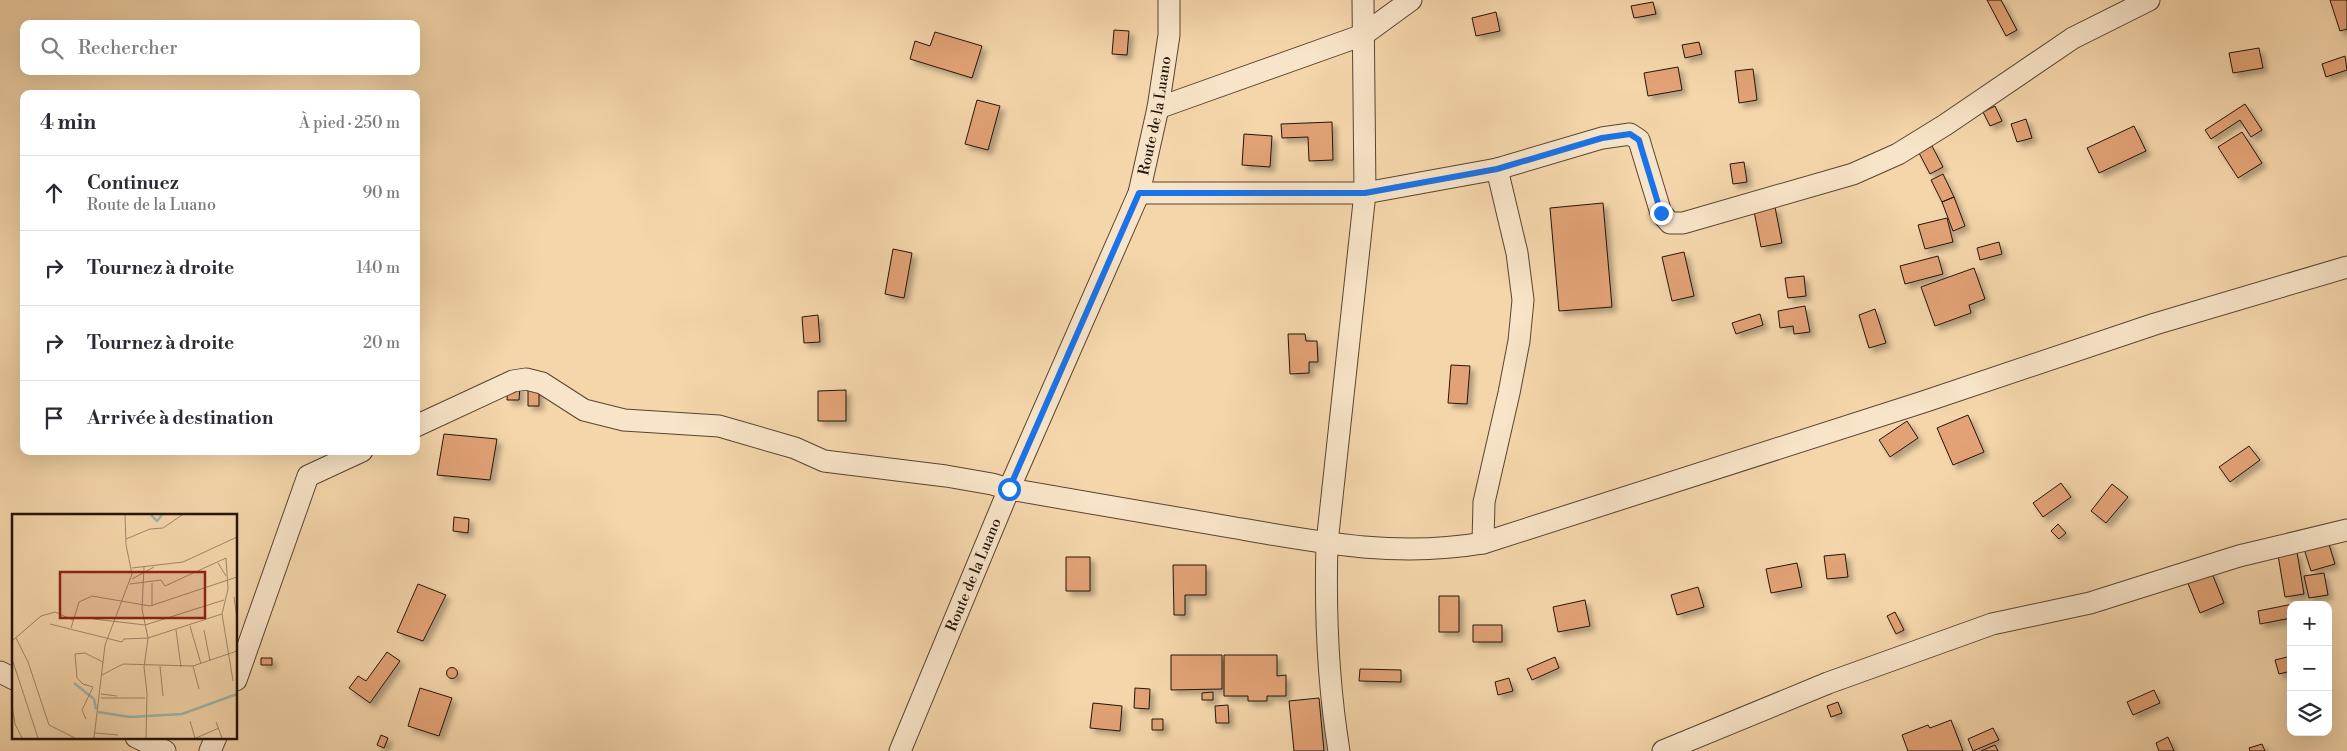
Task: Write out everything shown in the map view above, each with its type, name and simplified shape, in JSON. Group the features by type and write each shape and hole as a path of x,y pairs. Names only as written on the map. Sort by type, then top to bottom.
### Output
{"street":[{"name":"Route de la Luano","path":"900,751 1009,489 1139,193 1158,108 1169,34 1169,0"},
{"path":"1339,751 1333,714 1327,609 1327,544 1365,193 1363,0"},
{"path":"1158,108 1363,34 1411,0"},
{"path":"1139,193 1365,193 1497,169 1602,138 1630,134 1639,140 1661,213 1670,222 1683,223 1706,218 1853,174 1898,154 1945,126 2073,38 2150,0"},
{"path":"1483,544 1484,502 1509,393 1519,341 1523,300 1517,253 1497,169"},
{"path":"420,424 513,381 526,378 542,383 584,410 624,420 719,426 794,448 824,461 946,476 1009,489 1327,544 1392,550 1449,549 1483,544 1923,402 2155,324 2347,267"},
{"path":"238,674 308,476 353,455"},
{"path":"1663,751 1828,683 1992,624 2090,603 2239,556 2347,530"},
{"path":"0,672 12,678"},
{"path":"138,738 165,751"},
{"path":"210,751 216,738"}],"building":[{"path":"1987,0 2001,0 2017,30 2006,36"},
{"path":"2330,0 2347,0 2347,29 2340,31"},
{"path":"1653,2 1656,14 1634,18 1631,6"},
{"path":"1496,12 1500,31 1476,36 1472,18"},
{"path":"1114,30 1129,31 1127,55 1112,54"},
{"path":"935,32 982,46 972,78 910,59 915,41 930,46"},
{"path":"1699,42 1702,54 1685,58 1682,45"},
{"path":"2259,48 2263,68 2233,73 2229,53"},
{"path":"2345,56 2347,70 2326,77 2322,64"},
{"path":"1678,67 1682,90 1648,96 1644,73"},
{"path":"1753,69 1757,100 1739,103 1735,71"},
{"path":"977,100 1000,106 988,150 965,144"},
{"path":"2245,104 2262,130 2251,137 2240,120 2211,139 2205,130"},
{"path":"1995,106 2002,121 1990,126 1983,112"},
{"path":"2026,119 2032,138 2017,142 2011,124"},
{"path":"1332,122 1333,160 1309,161 1308,137 1282,138 1281,124"},
{"path":"2134,126 2146,151 2099,173 2087,148"},
{"path":"2242,132 2262,163 2238,178 2218,147"},
{"path":"1244,134 1272,136 1270,167 1242,165"},
{"path":"1932,146 1943,167 1930,174 1919,153"},
{"path":"1744,162 1747,182 1733,184 1730,164"},
{"path":"1943,174 1954,197 1942,202 1931,180"},
{"path":"1954,197 1965,226 1953,231 1942,202"},
{"path":"1603,203 1612,307 1559,311 1550,208"},
{"path":"1775,207 1782,243 1761,247 1754,211"},
{"path":"1947,218 1953,242 1925,249 1918,225"},
{"path":"1999,242 2002,254 1980,260 1977,248"},
{"path":"893,249 912,253 904,298 885,294"},
{"path":"1684,252 1694,296 1672,301 1662,257"},
{"path":"1938,256 1943,274 1905,284 1900,266"},
{"path":"1974,268 1985,299 1969,305 1971,313 1935,326 1921,287"},
{"path":"1804,276 1806,296 1788,298 1785,278"},
{"path":"1805,306 1810,332 1794,334 1793,326 1780,328 1778,311"},
{"path":"1875,309 1886,343 1869,348 1859,315"},
{"path":"1760,314 1763,325 1736,334 1732,323"},
{"path":"818,315 820,342 804,343 802,317"},
{"path":"1288,334 1305,334 1306,341 1317,341 1318,362 1309,362 1309,373 1290,374"},
{"path":"1451,365 1470,366 1467,404 1448,403"},
{"path":"528,383 539,383 539,406 528,406"},
{"path":"508,384 520,384 519,400 507,400"},
{"path":"846,390 846,421 818,421 818,391"},
{"path":"1968,415 1984,452 1953,465 1937,428"},
{"path":"1907,421 1918,438 1890,457 1879,440"},
{"path":"444,434 497,439 490,480 437,475"},
{"path":"2249,446 2260,460 2230,482 2219,467"},
{"path":"2061,483 2071,497 2043,517 2033,503"},
{"path":"2112,484 2128,497 2106,523 2091,511"},
{"path":"454,517 469,519 468,533 453,531"},
{"path":"2058,524 2066,533 2059,539 2051,531"},
{"path":"2328,541 2335,564 2311,571 2304,549"},
{"path":"2297,552 2304,594 2285,597 2278,555"},
{"path":"1845,554 1848,577 1827,579 1824,556"},
{"path":"1066,557 1090,557 1090,591 1066,591"},
{"path":"1797,563 1802,587 1771,593 1766,569"},
{"path":"1173,565 1206,565 1206,595 1185,595 1185,615 1174,615"},
{"path":"2211,571 2224,603 2200,613 2187,581"},
{"path":"2324,573 2328,595 2309,598 2304,576"},
{"path":"418,584 446,595 423,641 397,632"},
{"path":"1698,587 1704,607 1677,615 1671,595"},
{"path":"1439,596 1459,596 1459,632 1439,632"},
{"path":"1585,600 1590,626 1558,632 1553,607"},
{"path":"2287,605 2287,619 2260,624 2258,611"},
{"path":"1895,612 1904,630 1896,634 1887,616"},
{"path":"1473,625 1502,625 1502,642 1473,642"},
{"path":"387,652 400,661 370,703 349,688 358,676 366,681"},
{"path":"1171,655 1222,655 1222,689 1171,690"},
{"path":"1224,655 1277,655 1277,676 1286,675 1286,696 1267,696 1267,701 1248,701 1248,696 1224,696"},
{"path":"1555,657 1559,668 1532,680 1527,669"},
{"path":"2287,657 2287,672 2279,674 2275,660"},
{"path":"261,658 272,658 272,665 261,665"},
{"path":"452,667 458,673 452,679 446,673"},
{"path":"1360,669 1401,670 1401,682 1359,681"},
{"path":"1509,678 1513,691 1498,695 1495,682"},
{"path":"420,688 452,698 439,736 408,726"},
{"path":"1135,688 1150,689 1149,709 1134,708"},
{"path":"2154,690 2160,703 2133,715 2127,702"},
{"path":"1213,692 1213,700 1202,700 1202,693"},
{"path":"1319,698 1324,751 1294,751 1289,701"},
{"path":"1838,702 1842,713 1831,717 1827,706"},
{"path":"1093,703 1122,706 1120,731 1090,728"},
{"path":"1228,705 1229,723 1216,723 1215,706"},
{"path":"1152,719 1163,719 1163,730 1152,730"},
{"path":"1951,720 1963,751 1908,751 1902,735 1928,725 1930,728"},
{"path":"1993,728 1999,740 1973,751 1968,739"},
{"path":"381,735 388,738 384,748 377,745"},
{"path":"2168,737 2174,751 2159,751 2156,743"},
{"path":"2262,744 2265,751 2250,751 2249,748"},
{"path":"1995,745 1998,751 1981,751"}],"route":[{"path":"1009,489 1139,193 1365,193 1497,169 1602,138 1630,134 1639,140 1661,213"}]}
